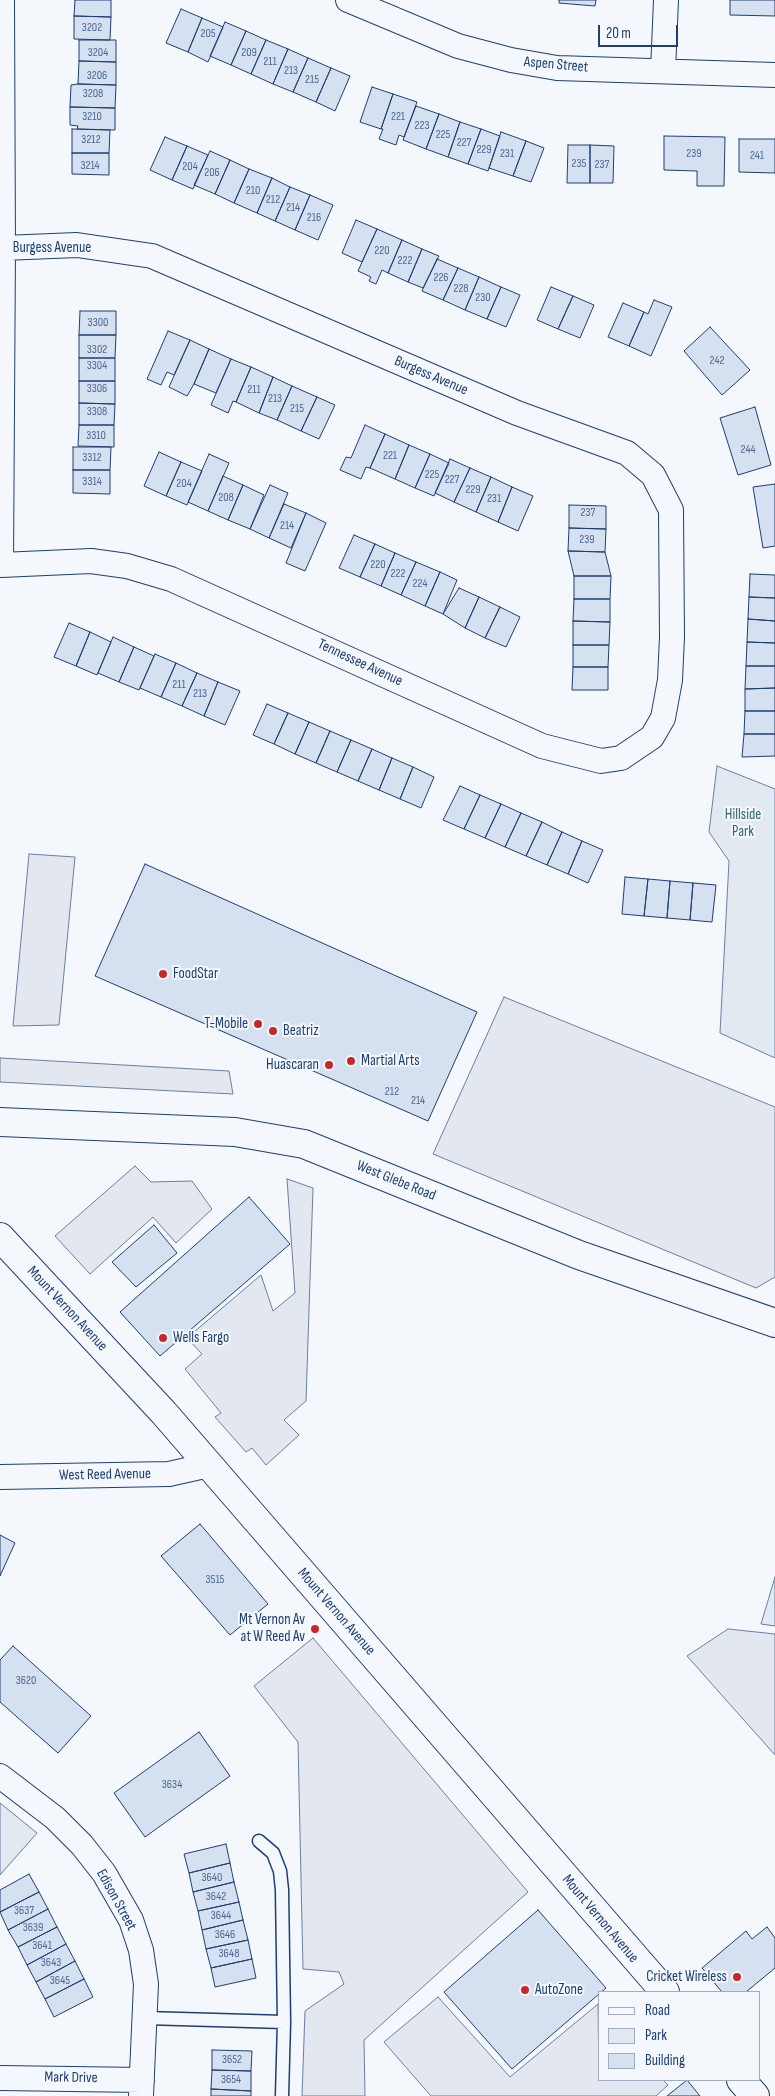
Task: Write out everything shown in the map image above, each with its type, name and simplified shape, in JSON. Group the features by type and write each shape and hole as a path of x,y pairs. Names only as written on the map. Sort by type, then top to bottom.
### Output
{"main road":[{"name":"West Glebe Road","path":"0,1122 235,1132 304,1144 579,1255 775,1323"},
{"name":"Mount Vernon Avenue","path":"0,1237 209,1464 663,1991"},
{"path":"742,2081 755,2096"}],"street":[{"path":"1,565 2,0"},
{"name":"Aspen Street","path":"348,0 458,46 512,60 557,68 775,76"},
{"path":"663,71 666,0"},
{"name":"Burgess Avenue","path":"3,248 77,245 152,256 517,413 627,453 653,475 671,510 672,637 670,680"},
{"name":"Tennessee Avenue","path":"1,565 92,561 127,566 171,579 542,746 601,761 621,758 652,737 663,718 670,680"},
{"name":"West Reed Avenue","path":"0,1477 169,1474 209,1464"},
{"name":"Edison Street","path":"0,1776 55,1818 82,1845 104,1873 131,1920 141,1950 146,1984 142,2088"},
{"name":"Mark Drive","path":"0,2077 142,2088"}],"lane":[{"path":"259,1840 273,1853 281,1881 284,2022 282,2096"},
{"path":"145,2018 284,2022"}],"green space":[{"name":"Hillside Park","path":"717,766 775,789 775,1058 720,1033 729,861 709,832"},
{"path":"775,1577 775,1626 761,1624"},
{"path":"0,1803 37,1833 0,1875"}],"shaded area":[{"path":"29,854 75,857 59,1025 13,1026"},
{"path":"504,997 775,1107 775,1277 756,1288 433,1154"},
{"path":"0,1058 229,1071 233,1094 0,1082"},
{"path":"135,1166 151,1182 192,1181 212,1209 176,1243 153,1217 90,1274 55,1236"},
{"path":"287,1179 313,1188 306,1401 284,1420 299,1435 266,1465 252,1448 246,1452 215,1417 221,1413 185,1369 202,1354 187,1338 261,1275 273,1311 295,1293"},
{"path":"728,1629 775,1634 775,1755 687,1656"},
{"path":"313,1638 528,1892 364,2040 365,2096 302,2096 305,2011 344,1984 339,1972 303,1969 298,1742 254,1686"},
{"path":"438,1997 510,2077 598,2004 598,2081 664,2081 668,2085 656,2096 431,2096 384,2042"}],"building":[{"path":"75,0 111,0 111,17 74,16"},
{"path":"559,0 596,0 595,6 559,3"},
{"path":"730,0 775,0 775,16 730,15"},
{"path":"181,9 202,18 188,52 166,43"},
{"path":"74,16 111,17 110,40 74,39"},
{"path":"202,18 223,27 208,62 188,52"},
{"path":"225,22 246,31 231,65 210,56"},
{"path":"246,31 266,40 251,74 231,65"},
{"path":"79,40 116,40 116,62 79,61"},
{"path":"266,40 288,49 273,84 251,74"},
{"path":"288,49 308,58 293,92 273,84"},
{"path":"308,58 331,68 316,102 293,92"},
{"path":"79,61 116,62 116,85 78,84"},
{"path":"331,68 350,76 335,111 316,102"},
{"path":"71,85 116,85 115,108 70,107"},
{"path":"372,87 393,94 381,129 360,122"},
{"path":"393,94 417,102 404,137 399,135 396,145 379,139"},
{"path":"416,106 439,114 426,149 403,140"},
{"path":"70,107 115,108 115,130 77,129 78,126 70,125"},
{"path":"439,114 460,122 448,157 426,149"},
{"path":"460,122 481,129 468,164 448,157"},
{"path":"72,129 110,130 109,153 72,153"},
{"path":"481,129 500,136 488,171 468,164"},
{"path":"501,132 526,141 513,176 489,168"},
{"path":"664,136 725,137 724,186 697,186 697,171 664,170"},
{"path":"165,137 187,146 172,180 150,170"},
{"path":"739,139 775,139 775,173 739,172"},
{"path":"526,141 544,148 531,182 513,176"},
{"path":"568,145 590,145 590,183 567,183"},
{"path":"590,145 614,146 613,183 590,183"},
{"path":"187,146 208,155 193,189 172,180"},
{"path":"210,151 230,160 215,194 194,185"},
{"path":"72,153 109,153 109,175 72,174"},
{"path":"230,160 249,169 234,203 215,194"},
{"path":"249,169 272,178 257,213 234,203"},
{"path":"272,178 290,187 275,221 257,213"},
{"path":"290,187 310,195 295,230 275,221"},
{"path":"310,195 333,205 318,240 295,230"},
{"path":"356,220 377,229 362,262 342,253"},
{"path":"377,229 402,240 388,273 382,270 376,284 369,281 371,277 358,271"},
{"path":"402,240 422,249 408,282 388,273"},
{"path":"422,249 439,256 423,288 408,282"},
{"path":"437,259 458,268 443,300 422,291"},
{"path":"458,268 479,277 465,310 443,300"},
{"path":"479,277 501,287 487,319 465,310"},
{"path":"501,287 520,295 506,327 487,319"},
{"path":"551,287 573,296 558,329 537,320"},
{"path":"573,296 594,305 580,338 558,329"},
{"path":"654,300 672,307 651,356 629,346 644,312 648,314"},
{"path":"623,303 644,312 629,346 608,337"},
{"path":"80,311 116,311 116,335 79,335"},
{"path":"710,327 750,370 722,395 684,351"},
{"path":"168,331 190,340 174,375 167,372 161,385 147,379"},
{"path":"79,335 116,335 115,358 79,358"},
{"path":"190,340 209,349 187,396 169,387"},
{"path":"209,349 231,359 216,393 194,384"},
{"path":"79,358 115,358 115,381 79,381"},
{"path":"231,359 251,367 236,402 233,401 228,413 211,405"},
{"path":"251,367 273,377 259,413 236,402"},
{"path":"273,377 292,386 277,420 259,413"},
{"path":"79,381 115,381 115,404 79,403"},
{"path":"292,386 317,397 301,431 277,420"},
{"path":"317,397 335,405 319,439 301,431"},
{"path":"79,403 115,404 114,425 79,425"},
{"path":"755,407 771,465 738,475 720,418"},
{"path":"79,425 114,425 114,447 78,446"},
{"path":"365,425 385,434 370,468 366,467 361,479 340,470 346,457 351,458"},
{"path":"385,434 409,445 395,479 370,468"},
{"path":"409,445 430,454 415,488 395,479"},
{"path":"73,447 111,447 110,470 73,470"},
{"path":"159,452 181,462 166,496 144,486"},
{"path":"209,454 229,463 208,511 188,502"},
{"path":"430,454 449,463 434,496 415,488"},
{"path":"450,459 470,468 454,502 435,493"},
{"path":"181,462 202,471 187,505 166,496"},
{"path":"470,468 491,477 476,512 454,502"},
{"path":"73,470 110,470 110,494 73,493"},
{"path":"223,476 243,485 228,520 208,511"},
{"path":"491,477 512,487 498,522 476,512"},
{"path":"775,484 775,546 763,548 753,487"},
{"path":"243,485 264,495 250,529 228,520"},
{"path":"270,485 288,493 269,538 250,529"},
{"path":"512,487 533,496 518,531 498,522"},
{"path":"284,504 306,513 291,548 269,538"},
{"path":"569,505 606,506 606,529 569,528"},
{"path":"306,513 326,523 305,571 286,563"},
{"path":"569,528 606,529 605,552 568,551"},
{"path":"354,535 375,544 360,577 339,568"},
{"path":"375,544 395,553 381,586 360,577"},
{"path":"568,551 605,552 611,576 574,576"},
{"path":"395,553 416,562 401,595 381,586"},
{"path":"416,562 440,572 425,606 401,595"},
{"path":"440,572 457,580 443,614 425,606"},
{"path":"750,574 775,575 775,598 749,597"},
{"path":"574,576 611,576 610,599 574,599"},
{"path":"459,588 479,597 465,628 443,614"},
{"path":"479,597 500,607 485,638 465,628"},
{"path":"749,597 775,598 775,621 748,619"},
{"path":"574,599 610,599 610,622 573,621"},
{"path":"500,607 520,617 506,647 485,638"},
{"path":"748,619 775,621 775,643 747,642"},
{"path":"573,621 610,622 609,645 573,645"},
{"path":"69,623 90,632 76,666 54,657"},
{"path":"90,632 111,642 97,675 76,666"},
{"path":"113,637 134,647 119,682 98,673"},
{"path":"747,642 775,643 775,666 746,666"},
{"path":"573,645 609,645 608,667 573,667"},
{"path":"134,647 154,656 139,690 119,682"},
{"path":"155,654 176,663 161,697 140,688"},
{"path":"176,663 197,673 182,706 161,697"},
{"path":"746,666 775,666 775,688 745,689"},
{"path":"573,667 608,667 608,690 572,690"},
{"path":"197,673 218,682 204,716 182,706"},
{"path":"218,682 240,691 225,725 204,716"},
{"path":"775,688 775,711 745,711 745,689"},
{"path":"267,704 288,713 274,744 253,735"},
{"path":"745,711 775,711 775,734 744,734"},
{"path":"288,713 309,722 295,754 274,744"},
{"path":"309,722 330,731 316,763 295,754"},
{"path":"330,731 351,740 337,772 316,763"},
{"path":"744,734 775,734 775,756 742,757"},
{"path":"351,740 372,749 358,781 337,772"},
{"path":"372,749 392,758 379,790 358,781"},
{"path":"392,758 413,767 400,799 379,790"},
{"path":"413,767 434,777 421,808 400,799"},
{"path":"460,786 480,795 464,829 443,820"},
{"path":"480,795 501,804 485,838 464,829"},
{"path":"501,804 521,813 505,847 485,838"},
{"path":"521,813 542,822 526,856 505,847"},
{"path":"542,822 562,832 547,865 526,856"},
{"path":"562,832 582,841 568,874 547,865"},
{"path":"582,841 603,850 588,883 568,874"},
{"path":"145,864 477,1012 428,1121 95,976"},
{"path":"625,877 648,879 644,916 622,914"},
{"path":"648,879 670,881 667,918 644,916"},
{"path":"670,881 693,883 690,920 667,918"},
{"path":"693,883 716,885 712,922 690,920"},
{"path":"249,1197 290,1244 160,1356 120,1312"},
{"path":"154,1225 177,1253 136,1287 112,1262"},
{"path":"200,1524 268,1604 230,1635 161,1556"},
{"path":"0,1535 15,1543 0,1576"},
{"path":"13,1646 91,1716 58,1753 0,1702 0,1660"},
{"path":"199,1732 230,1776 145,1837 114,1793"},
{"path":"226,1844 230,1863 189,1873 184,1854"},
{"path":"230,1863 234,1882 193,1892 189,1873"},
{"path":"29,1874 39,1892 0,1912 0,1890"},
{"path":"234,1882 239,1902 198,1911 193,1892"},
{"path":"39,1892 48,1909 8,1930 0,1912"},
{"path":"239,1902 243,1920 202,1930 198,1911"},
{"path":"48,1909 57,1927 18,1947 8,1930"},
{"name":"AutoZone","path":"538,1910 606,1988 603,1991 598,1991 598,1995 512,2069 444,1992"},
{"path":"243,1920 248,1940 206,1949 202,1930"},
{"path":"57,1927 66,1944 27,1965 18,1947"},
{"path":"767,1927 775,1938 775,1968 747,1991 721,1991 702,1968 746,1931 752,1939"},
{"path":"248,1940 252,1959 211,1968 206,1949"},
{"path":"66,1944 75,1961 36,1982 27,1965"},
{"path":"252,1959 256,1978 215,1987 211,1968"},
{"path":"75,1961 84,1979 45,1999 36,1982"},
{"path":"84,1979 93,1997 54,2017 45,1999"},
{"path":"212,2050 252,2051 251,2071 212,2070"},
{"path":"212,2070 251,2071 251,2091 211,2089"},
{"path":"688,2081 700,2096 667,2096"},
{"path":"211,2089 251,2091 251,2096 211,2096"}],"place":[{"name":"FoodStar","path":"163,974"},
{"name":"T-Mobile","path":"258,1024"},
{"name":"Beatriz","path":"273,1031"},
{"name":"Martial Arts","path":"351,1061"},
{"name":"Huascaran","path":"329,1065"},
{"name":"Wells Fargo","path":"163,1338"},
{"name":"Mt Vernon Av at W Reed Av","path":"315,1629"},
{"name":"Cricket Wireless","path":"737,1977"},
{"name":"AutoZone","path":"525,1990"}]}
